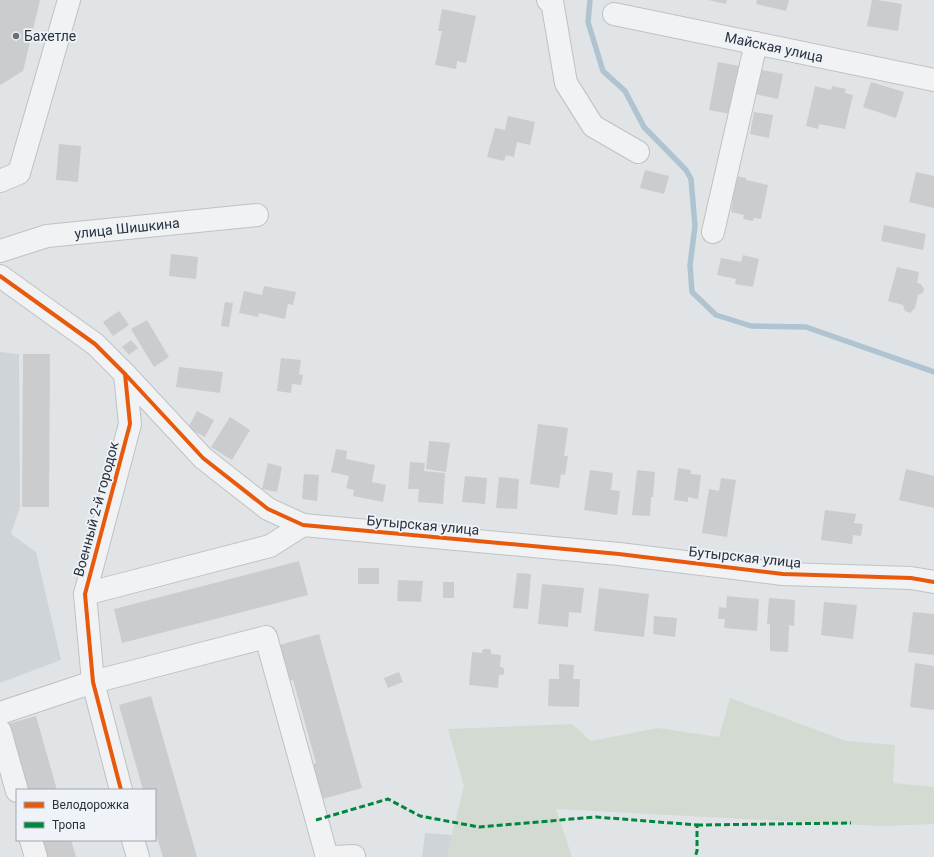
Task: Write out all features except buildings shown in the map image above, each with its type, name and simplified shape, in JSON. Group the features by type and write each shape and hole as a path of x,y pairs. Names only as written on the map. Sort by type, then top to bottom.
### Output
{"street":[{"path":"0,181 18,173 69,0"},
{"path":"550,0 566,84 594,126 638,152"},
{"name":"Майская улица","path":"614,14 934,80"},
{"path":"713,232 756,43"},
{"name":"улица Шишкина","path":"0,251 47,236 257,215"},
{"name":"Бутырская улица","path":"0,276 95,344 203,458 268,510 303,525 619,554 783,574 911,578 934,582"},
{"name":"Военный 2-й городок","path":"121,789 93,682 85,594 130,424 125,374"},
{"path":"85,594 270,546 303,525"},
{"path":"0,712 93,682 266,636 327,857"},
{"path":"0,731 16,789"},
{"path":"31,841 36,857"},
{"path":"134,841 138,857"},
{"path":"334,857 354,857"}],"shaded area":[{"path":"0,352 19,354 20,507 11,534 36,552 61,660 0,683"},
{"path":"730,698 846,741 895,745 893,783 934,787 934,824 881,826 556,809 572,857 449,857 448,850 464,786 448,729 572,724 591,741 658,728 719,737"},
{"path":"425,833 452,835 459,857 422,857"}],"waterway":[{"path":"590,0 588,22 603,71 625,91 644,127 686,170 691,179 695,226 690,265 692,292 716,315 751,326 806,327 934,372"}],"marked path":[{"path":"316,820 388,799 420,816 479,827 596,817 697,825 697,851 695,857"},
{"path":"697,825 851,823"}],"cycle path":[{"path":"0,276 95,344 203,458 268,509 303,525 619,554 783,574 911,578 934,582"},
{"path":"121,789 93,682 85,594 130,424 125,374"}],"place":[{"name":"Бахетле","path":"16,36"}]}
